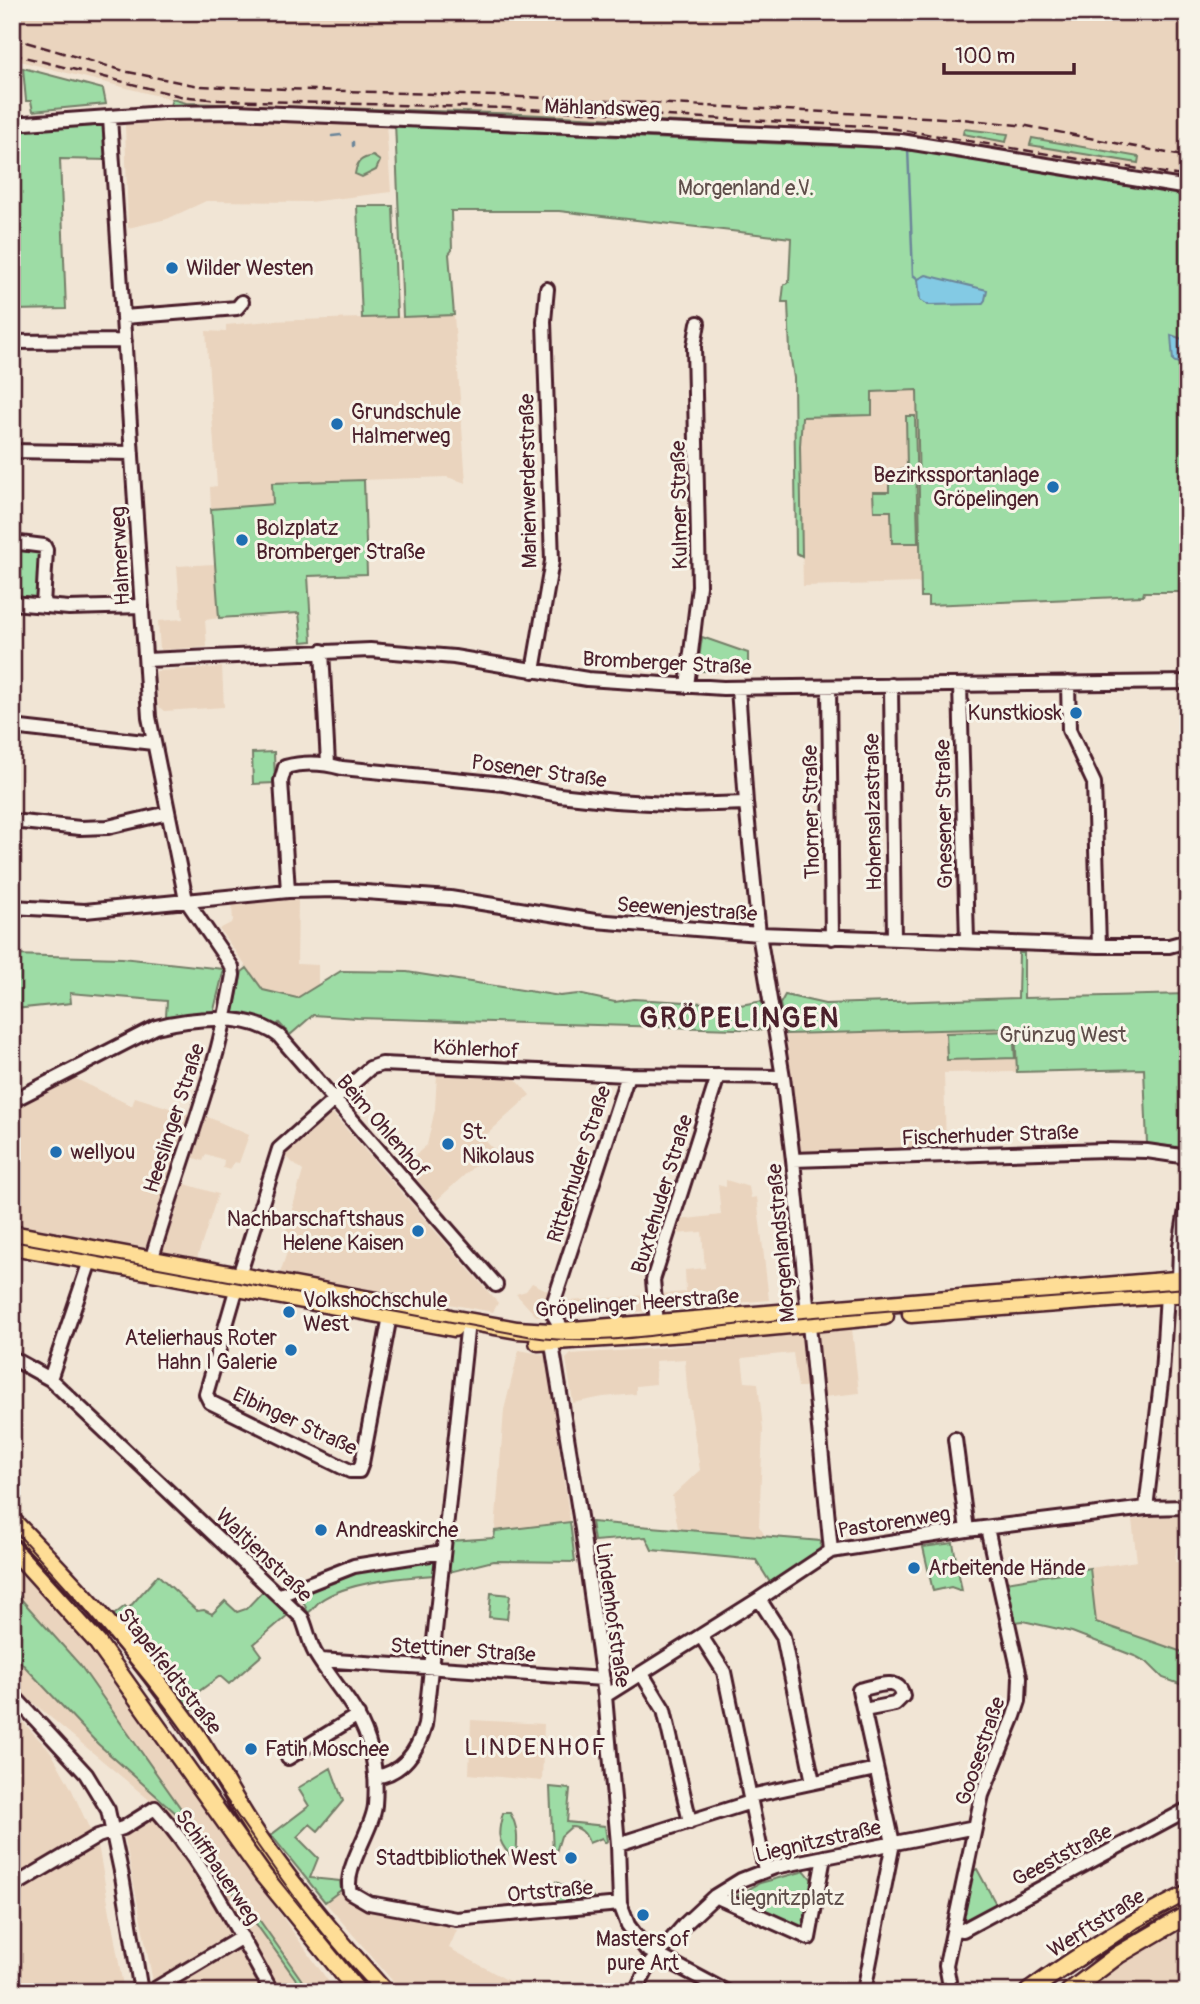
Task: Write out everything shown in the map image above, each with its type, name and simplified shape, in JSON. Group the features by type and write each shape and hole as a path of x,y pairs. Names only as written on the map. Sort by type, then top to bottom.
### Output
{"main road":[{"name":"Gröpelinger Heerstraße","path":"12,1234 150,1265 391,1303 450,1318 555,1335 737,1330 808,1317 1185,1284"},
{"name":"Gröpelinger Heerstraße","path":"12,1246 90,1261 150,1265"},
{"name":"Gröpelinger Heerstraße","path":"238,1281 390,1316 528,1341 555,1335 657,1324 1167,1294 1185,1284"},
{"name":"Stapelfeldtstraße","path":"12,1520 83,1596 172,1700 205,1748 263,1844 343,1945 385,1992"},
{"name":"Stapelfeldtstraße","path":"12,1548 97,1642 263,1875 358,1992"},
{"name":"Werftstraße","path":"1028,1992 1073,1959 1135,1921 1188,1894"},
{"name":"Werftstraße","path":"1069,1992 1118,1955 1188,1914"}],"street":[{"name":"Mählandsweg","path":"12,124 164,113 236,112 901,141 1188,188"},
{"name":"Halmerweg","path":"110,118 153,743 186,900 232,967 233,975"},
{"name":"Marienwerderstraße","path":"533,671 552,561 544,321 547,289"},
{"path":"124,317 237,308 242,302"},
{"name":"Kulmer Straße","path":"687,686 699,586 694,346 698,323"},
{"path":"12,342 125,341"},
{"path":"12,451 132,453"},
{"path":"12,542 44,546 46,550 43,606"},
{"path":"12,603 69,608 142,606"},
{"name":"Bromberger Straße","path":"146,660 370,650 454,657 587,679 738,688 1188,682"},
{"path":"322,652 328,764"},
{"path":"1068,683 1069,730 1094,783 1099,946"},
{"name":"Hohensalzastraße","path":"891,685 894,939"},
{"name":"Gnesener Straße","path":"960,685 967,941"},
{"name":"Thorner Straße","path":"830,687 832,937"},
{"name":"Morgenlandstraße","path":"738,688 759,934 783,1077 793,1160 831,1551"},
{"path":"12,727 153,743"},
{"name":"Posener Straße","path":"288,891 282,772 285,767 293,765 328,764 342,768 505,784 559,795 615,801 684,805 746,803"},
{"path":"12,821 80,828 108,827 168,813"},
{"name":"Seewenjestraße","path":"12,907 85,911 288,891 338,890 478,902 595,921 759,934 1099,946 1169,946 1188,941"},
{"name":"Heeslinger Straße","path":"150,1265 216,1056 233,975"},
{"name":"Beim Ohlenhof","path":"12,1101 156,1027 174,1022 224,1019 271,1030 496,1285"},
{"name":"Köhlerhof","path":"238,1281 279,1149 370,1068 382,1064 628,1075"},
{"name":"Ritterhuder Straße","path":"555,1335 552,1312 554,1301 628,1075 783,1077"},
{"name":"Buxtehuder Straße","path":"657,1324 653,1280 718,1076"},
{"name":"Fischerhuder Straße","path":"793,1160 1105,1150 1147,1151 1188,1157"},
{"path":"1185,1284 1180,1247 1188,1197"},
{"path":"50,1379 90,1261"},
{"name":"Elbinger Straße","path":"238,1281 206,1394 210,1402 350,1471 359,1471 390,1316"},
{"path":"1146,1508 1163,1373 1167,1294"},
{"path":"375,1777 385,1776 398,1769 417,1747 425,1725 467,1331"},
{"name":"Lindenhofstraße","path":"555,1335 605,1696 618,1843 620,1905"},
{"name":"Waltjenstraße","path":"12,1358 50,1379 302,1618 320,1660 358,1715 369,1741 375,1777 374,1810 348,1886"},
{"path":"956,1438 967,1530"},
{"name":"Pastorenweg","path":"605,1696 831,1551 967,1530 1146,1508 1188,1507"},
{"name":"Goosestraße","path":"951,1990 946,1965 982,1795 1019,1701 1020,1677 987,1528"},
{"path":"280,1595 354,1566 443,1552"},
{"path":"759,1599 783,1636 813,1782"},
{"path":"701,1636 724,1672 765,1870"},
{"name":"Stettiner Straße","path":"320,1660 603,1679"},
{"path":"642,1674 664,1710 690,1822"},
{"path":"862,1992 893,1843 859,1690 891,1683 902,1689 903,1696 895,1704 864,1710"},
{"path":"12,1694 86,1774 108,1810 141,1992"},
{"path":"288,1758 358,1715"},
{"path":"618,1843 690,1822 750,1799 876,1769"},
{"name":"Schiffbauerweg","path":"111,1832 123,1828 155,1808 206,1875 272,1992"},
{"name":"Geeststraße","path":"953,1929 963,1930 1188,1809"},
{"name":"Liegnitzstraße","path":"635,1992 650,1964 685,1924 715,1896 741,1880 765,1870 975,1827"},
{"path":"12,1887 98,1836 111,1832"},
{"path":"715,1896 809,1938 824,1857"},
{"name":"Ortstraße","path":"348,1886 350,1892 369,1903 457,1919 620,1905 628,1925 646,1949 727,1992"},
{"path":"150,1992 242,1937"}],"shaded area":[{"path":"12,12 1188,12 1188,182 891,132 522,114 186,103 12,59"},
{"path":"186,115 386,124 391,192 309,202 206,201 167,219 128,228 127,119"},
{"name":"Grundschule Halmerweg","path":"454,315 466,483 447,477 272,483 273,504 211,509 210,487 217,486 206,331 226,332 226,325 269,321"},
{"path":"917,390 920,583 803,586 800,446 802,417 872,415 872,392"},
{"path":"215,564 219,618 205,620 207,647 160,650 158,621 183,619 177,566"},
{"path":"222,667 224,707 164,711 158,706 156,671"},
{"path":"298,899 297,964 318,965 318,985 297,998 263,990 219,929 233,922 232,904"},
{"path":"1015,1028 1017,1072 944,1073 946,1147 798,1153 786,1034"},
{"path":"66,1074 132,1106 135,1097 198,1117 179,1182 218,1194 197,1258 12,1226 12,1103"},
{"path":"437,1074 513,1076 530,1095 483,1138 493,1149 436,1201 404,1165 427,1145 435,1109"},
{"path":"327,1113 334,1115 498,1303 493,1312 280,1273 290,1243 283,1241 303,1171 283,1155 286,1149"},
{"path":"201,1114 249,1135 239,1163 234,1162 230,1170 223,1168 224,1160 206,1154 203,1161 189,1156"},
{"path":"726,1180 749,1187 751,1198 757,1197 769,1300 647,1311 536,1316 516,1294 526,1291 532,1283 570,1301 686,1292 685,1270 705,1268 702,1232 674,1234 678,1220 721,1215 718,1185 726,1187"},
{"path":"852,1329 859,1393 824,1397 809,1387 798,1387 793,1353 742,1358 745,1382 758,1383 763,1429 759,1526 765,1536 678,1528 672,1496 700,1470 685,1359 655,1361 656,1384 636,1386 636,1394 573,1403 566,1359 571,1354"},
{"path":"519,1350 546,1355 570,1522 495,1531 504,1410"},
{"path":"1180,1517 1175,1562 1188,1562 1188,1654 1096,1622 1090,1568 1137,1561 1132,1520"},
{"path":"12,1561 89,1647 336,1992 310,1992 80,1665 12,1589"},
{"path":"12,1653 98,1744 178,1815 305,1992 155,1992 122,1824 153,1803 25,1696 12,1682"},
{"path":"12,1710 51,1752 71,1788 99,1850 124,1992 12,1992"},
{"path":"471,1720 544,1724 542,1781 469,1774"},
{"path":"341,1890 346,1898 367,1911 444,1924 457,1930 449,1948 529,1992 402,1992 325,1902"},
{"path":"1188,1924 1188,1992 1082,1992 1126,1960"}],"green space":[{"path":"23,68 103,89 106,104 33,111 31,101 26,101"},
{"path":"172,99 186,103 522,114 891,133 891,138 169,109"},
{"name":"Morgenland e.V.","path":"395,122 559,134 908,149 1188,194 1188,592 1144,592 1143,596 928,605 928,597 921,597 917,390 872,392 872,415 802,417 802,556 796,553 794,378 788,302 782,302 784,285 789,282 791,238 559,211 451,211 452,250 449,254 454,315 403,317"},
{"path":"106,124 109,160 60,159 66,309 12,310 12,128"},
{"path":"964,129 1008,134 1006,142 963,134"},
{"path":"1032,138 1139,157 1138,163 1030,145"},
{"path":"373,156 380,161 376,170 362,177 355,174 360,161"},
{"path":"357,206 393,206 397,317 362,318"},
{"path":"906,416 915,416 918,543 892,543 891,511 874,511 873,492 889,492 889,483 897,482 897,470 907,469"},
{"path":"364,480 367,574 308,576 312,641 302,642 299,613 219,618 211,509 273,504 272,483"},
{"path":"12,545 41,549 39,600 12,600"},
{"path":"702,637 748,653 748,671 702,671 698,666"},
{"path":"274,752 275,783 253,784 252,753"},
{"name":"Grünzug West","path":"1019,953 1024,953 1024,998 1188,994 1188,1148 1147,1144 1144,1069 1017,1072 1015,1028 786,1034 780,1004 785,995 825,1004 1018,998"},
{"path":"12,955 122,958 224,969 214,1010 210,1013 166,1016 167,1001 70,993 71,1003 15,1009 17,1022 12,1023"},
{"path":"247,968 263,990 297,998 341,971 407,972 560,996 578,994 615,1002 633,999 740,1005 764,1001 770,1030 313,1015 290,1035 279,1023 275,1027 233,1015 242,972"},
{"path":"1013,1031 1015,1058 947,1060 946,1033"},
{"path":"570,1522 575,1562 493,1561 449,1572 450,1541 494,1538 495,1531"},
{"path":"591,1522 821,1541 820,1552 771,1584 756,1560 652,1550 646,1537 594,1541"},
{"path":"953,1543 962,1591 951,1587 933,1591 923,1547"},
{"path":"435,1560 435,1575 359,1585 320,1601 308,1613 300,1593 358,1571"},
{"path":"1090,1568 1096,1622 1188,1654 1188,1687 1163,1678 1148,1663 1137,1657 1072,1632 1023,1621 1015,1622 1006,1582"},
{"path":"158,1575 197,1611 204,1610 212,1614 225,1601 237,1612 246,1609 264,1590 289,1614 254,1644 262,1655 229,1684 220,1676 194,1695 197,1708 189,1711 155,1664 111,1617 125,1606 128,1609"},
{"path":"12,1589 80,1665 310,1992 305,1992 178,1815 98,1744 12,1653"},
{"path":"491,1593 510,1595 507,1619 489,1617"},
{"path":"331,1768 343,1801 318,1831 310,1824 297,1837 318,1858 310,1878 340,1881 341,1890 325,1902 271,1835 309,1806 298,1788"},
{"path":"550,1787 570,1789 567,1822 605,1826 607,1841 605,1843 602,1838 589,1843 583,1832 571,1827 561,1836 556,1852 553,1853"},
{"path":"503,1813 510,1813 515,1823 516,1855 510,1855 500,1840"},
{"path":"977,1869 996,1904 961,1923 973,1871"},
{"name":"Liegnitzplatz","path":"805,1871 812,1880 802,1928 733,1898 760,1883"},
{"path":"556,1882 570,1889 581,1884 595,1899 589,1902 557,1904"}],"water":[{"path":"926,275 987,290 985,300 982,304 928,305 920,300 918,279"},
{"path":"1171,335 1188,341 1188,360 1181,364 1173,361"}],"waterway":[{"path":"429,126 502,130"},
{"path":"507,130 548,132"},
{"path":"553,132 649,136"},
{"path":"332,136 341,135"},
{"path":"655,136 711,139"},
{"path":"718,139 788,141"},
{"path":"792,142 814,142"},
{"path":"895,147 974,159"},
{"path":"908,148 913,275 918,279"},
{"path":"979,160 1188,195"}],"tram line":[{"path":"12,1241 561,1340 618,1339 813,1317 1188,1288"},
{"path":"12,1528 125,1657 288,1888 344,1959 375,1992"},
{"path":"1044,1992 1138,1928 1188,1901"}],"railway":[{"path":"12,38 128,72 199,86 551,98 962,119 1027,126 1188,157"},
{"path":"12,54 180,96 220,100 508,108 884,127 1188,177"}],"place":[{"name":"Wilder Westen","path":"172,268"},
{"name":"Grundschule Halmerweg","path":"337,424"},
{"name":"Bezirkssportanlage Gröpelingen","path":"1053,487"},
{"name":"Bolzplatz Bromberger Straße","path":"242,540"},
{"name":"Kunstkiosk","path":"1076,713"},
{"name":"St. Nikolaus","path":"448,1144"},
{"name":"wellyou","path":"56,1152"},
{"name":"Nachbarschaftshaus Helene Kaisen","path":"418,1231"},
{"name":"Volkshochschule West","path":"289,1312"},
{"name":"Atelierhaus Roter Hahn I Galerie","path":"291,1350"},
{"name":"Andreaskirche","path":"321,1530"},
{"name":"Arbeitende Hände","path":"914,1568"},
{"name":"Fatih Moschee","path":"251,1749"},
{"name":"Stadtbibliothek West","path":"571,1858"},
{"name":"Masters of pure Art","path":"643,1915"}],"district":[{"name":"GRÖPELINGEN","path":"740,1017"},
{"name":"LINDENHOF","path":"536,1747"}]}
